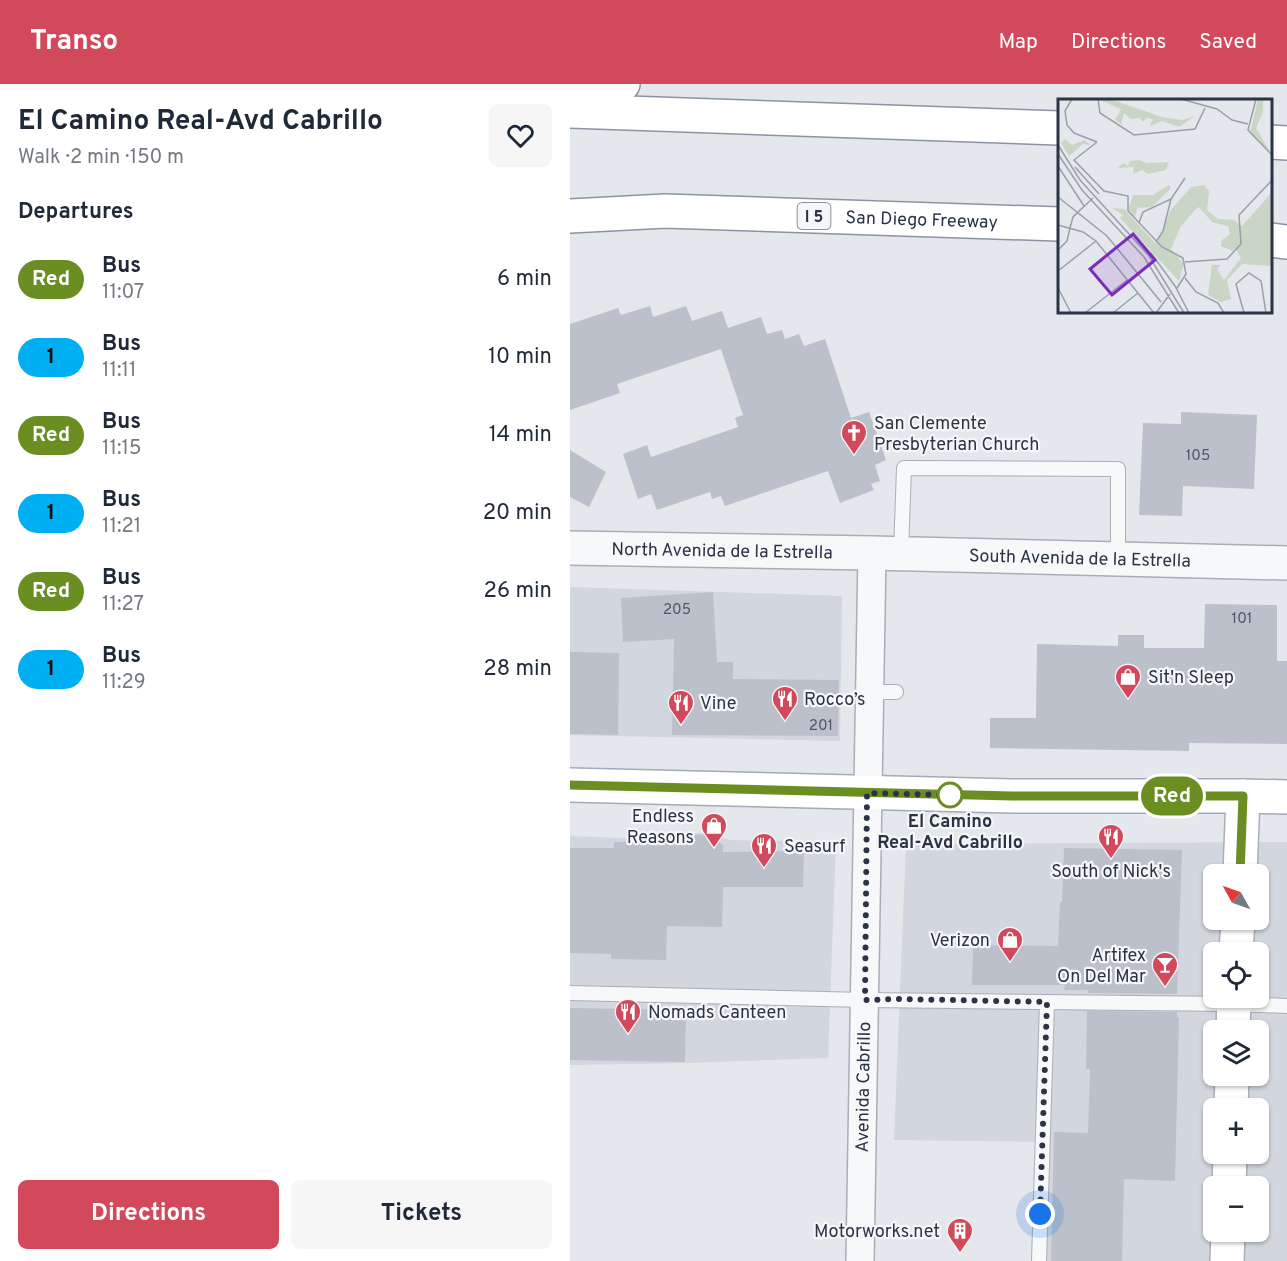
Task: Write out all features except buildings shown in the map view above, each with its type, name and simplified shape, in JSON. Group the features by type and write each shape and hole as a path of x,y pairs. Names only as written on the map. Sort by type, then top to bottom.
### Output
{"main road":[{"path":"570,93 623,84"},
{"path":"570,111 1058,128"},
{"path":"1272,142 1287,143"},
{"name":"San Diego Freeway","path":"570,216 665,211 1058,224"},
{"path":"1272,240 1287,242"},
{"path":"570,785 1012,796 1287,797"},
{"path":"1240,864 1243,796"},
{"path":"1227,1261 1228,1242"}],"street":[{"name":"North Avenida de la Estrella","path":"570,548 887,553"},
{"name":"South Avenida de la Estrella","path":"887,553 1287,563"},
{"name":"Avenida Cabrillo","path":"860,1261 867,793 883,692 887,553"}],"lane":[{"path":"887,553 904,468 1118,468 1118,559"},
{"path":"570,993 1047,1002 1234,1011 1287,1006"},
{"path":"1039,1261 1047,1002"}],"shaded area":[{"path":"570,587 842,596 840,741 570,735"},
{"path":"668,833 711,833 729,840 836,842 828,1058 570,1065 570,836 667,840"},
{"path":"1287,842 1287,1261 1045,1261 1047,1142 894,1140 906,844"}],"bus line":[{"name":"Red","path":"570,785 1012,796 1243,796 1240,864"}],"place":[{"name":"San Clemente Presbyterian Church","path":"854,456"},
{"name":"Sit'n Sleep","path":"1128,700"},
{"name":"Rocco’s","path":"785,722"},
{"name":"Vine","path":"681,726"},
{"name":"El Camino Real-Avd Cabrillo","path":"950,795"},
{"name":"Endless Reasons","path":"714,849"},
{"name":"South of Nick's","path":"1111,860"},
{"name":"Seasurf","path":"764,869"},
{"name":"Verizon","path":"1010,963"},
{"name":"Artifex On Del Mar","path":"1165,988"},
{"name":"Nomads Canteen","path":"628,1035"},
{"name":"Motorworks.net","path":"960,1254"}],"route":[{"path":"950,795 867,793 865,1000 1047,1002 1040,1214"}]}
